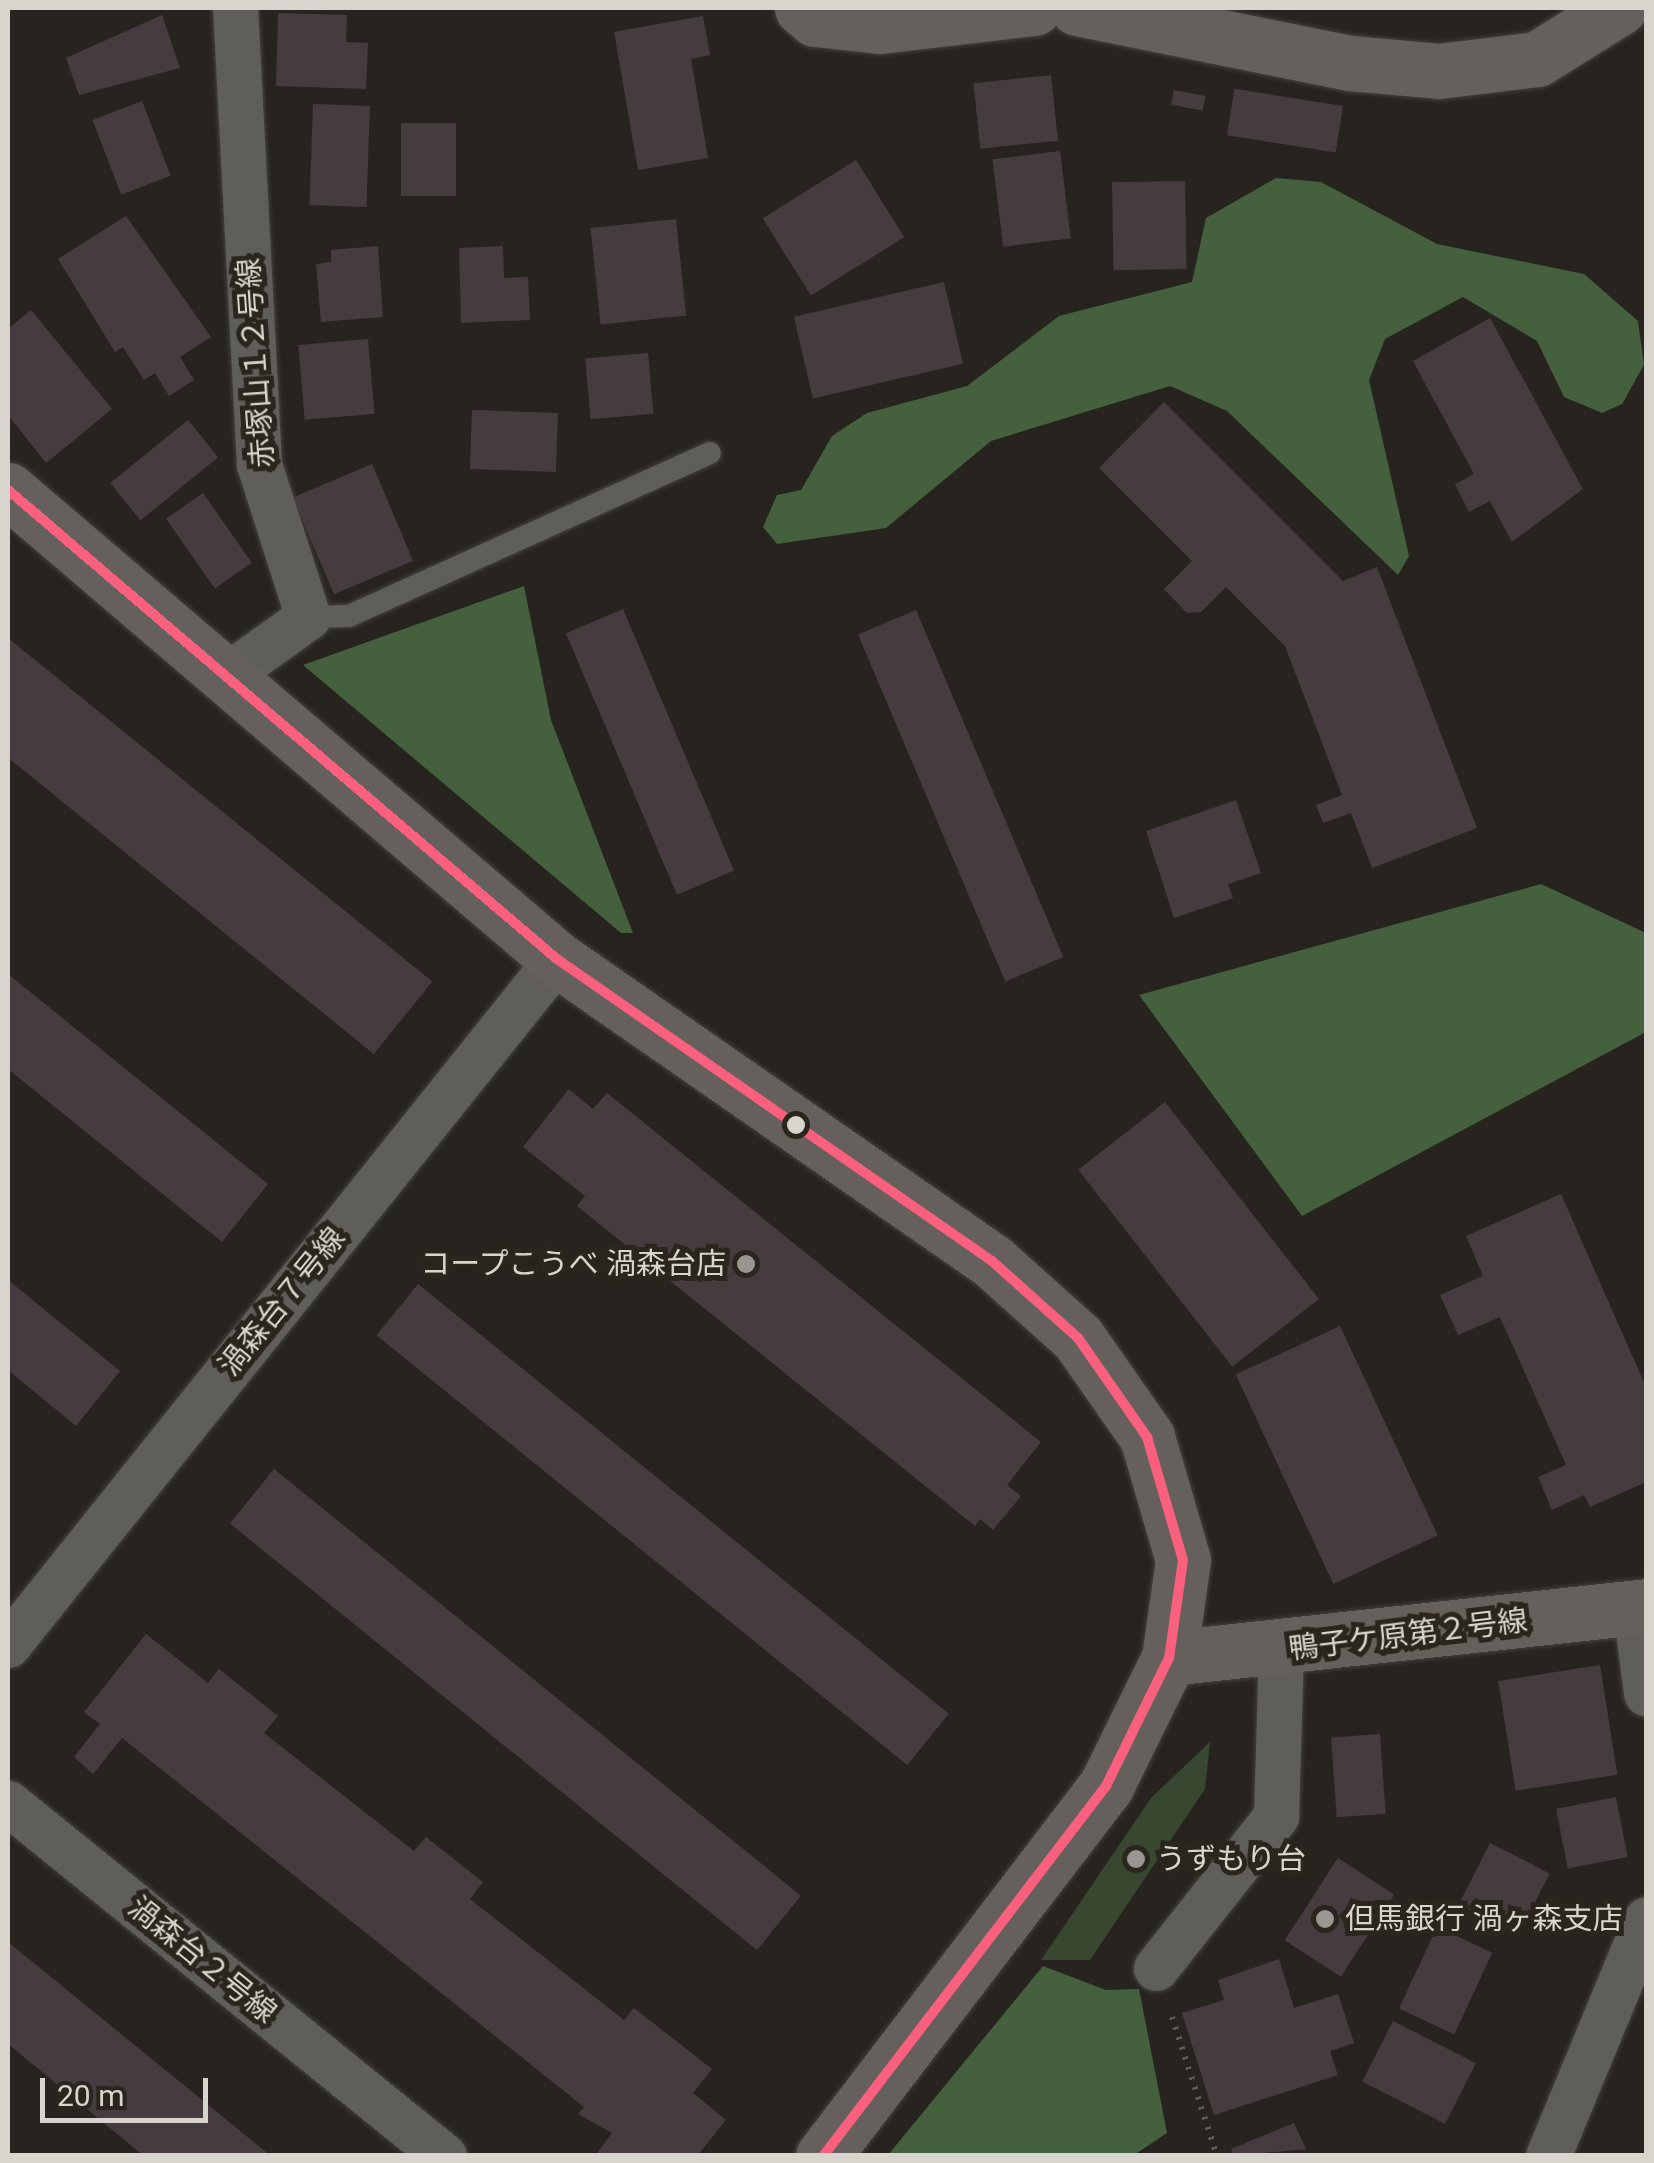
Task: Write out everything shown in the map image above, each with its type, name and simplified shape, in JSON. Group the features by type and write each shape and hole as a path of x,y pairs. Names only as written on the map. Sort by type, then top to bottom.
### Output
{"street":[{"name":"赤塚山１２号線","path":"236,8 259,464 308,617"},
{"path":"802,8 815,19 880,26 1034,8"},
{"path":"1078,8 1439,71 1537,58 1619,8"},
{"path":"8,490 230,673 557,959 992,1261 1078,1338 1147,1437 1182,1560 1169,1658 1106,1786 823,2156"},
{"path":"230,673 308,617"},
{"name":"渦森台７号線","path":"8,1645 557,959"},
{"path":"1641,1606 1646,1693"},
{"name":"鴨子ケ原第２号線","path":"1169,1658 1282,1652 1641,1606"},
{"path":"1156,1968 1276,1816 1282,1652"},
{"name":"渦森台２号線","path":"8,1803 444,2156"},
{"path":"1548,2156 1646,1919"}],"lane":[{"path":"308,617 349,616 710,453"}],"path":[{"path":"1156,1968 1217,2156"}],"green space":[{"path":"1276,178 1321,182 1437,244 1584,274 1638,321 1644,365 1622,404 1602,413 1564,397 1537,341 1463,297 1385,339 1369,380 1409,556 1398,575 1227,411 1170,386 991,441 886,528 777,544 763,527 777,495 801,490 832,436 867,413 967,386 1059,316 1192,282 1206,218"},
{"path":"524,586 551,720 633,933 621,933 303,665"},
{"path":"1541,884 1646,933 1646,1032 1302,1216 1139,995"},
{"path":"1210,1742 1205,1789 1090,1960 1041,1960 1151,1798"},
{"path":"1043,1966 1106,1990 1139,1989 1167,2133 1134,2155 888,2155"}],"building":[{"path":"278,13 347,15 346,42 368,43 366,89 276,86"},
{"path":"162,15 180,68 79,95 66,58"},
{"path":"703,16 710,55 691,59 708,158 638,170 614,32"},
{"path":"1051,75 1058,141 980,149 973,83"},
{"path":"1234,89 1343,106 1336,152 1227,135"},
{"path":"1174,90 1205,96 1203,111 1171,105"},
{"path":"142,101 171,176 121,195 93,120"},
{"path":"313,104 370,106 366,207 309,205"},
{"path":"401,123 456,123 456,196 401,196"},
{"path":"1060,151 1071,238 1003,247 993,159"},
{"path":"856,160 904,237 811,295 763,218"},
{"path":"1185,181 1187,269 1114,270 1112,182"},
{"path":"126,216 211,337 180,357 194,380 169,396 155,373 144,380 123,347 115,352 58,259"},
{"path":"676,219 686,315 601,324 590,228"},
{"path":"378,246 383,317 321,322 316,264 331,262 331,250"},
{"path":"503,246 504,278 528,277 530,320 461,323 459,248"},
{"path":"944,282 963,364 813,398 794,317"},
{"path":"31,310 112,409 46,463 8,415 8,329"},
{"path":"1490,318 1583,489 1512,542 1490,501 1469,512 1455,484 1474,474 1413,361"},
{"path":"368,339 375,414 305,420 298,345"},
{"path":"648,353 653,414 591,419 585,358"},
{"path":"1164,402 1343,581 1377,567 1477,828 1372,868 1351,813 1323,823 1316,805 1342,795 1285,646 1226,587 1201,612 1187,613 1164,589 1192,561 1099,468"},
{"path":"472,410 558,413 556,472 470,469"},
{"path":"188,420 218,457 140,520 110,483"},
{"path":"372,464 413,561 334,594 293,498"},
{"path":"203,493 252,563 215,588 166,519"},
{"path":"623,609 734,870 677,895 566,633"},
{"path":"916,610 1063,957 1005,982 858,635"},
{"path":"8,638 432,982 374,1054 8,758"},
{"path":"1236,800 1261,873 1228,884 1233,898 1174,918 1146,831"},
{"path":"8,974 268,1184 222,1242 8,1069"},
{"path":"569,1089 593,1109 607,1093 1041,1442 1007,1485 1021,1496 993,1530 980,1519 975,1526 577,1206 585,1196 523,1147"},
{"path":"1165,1102 1319,1299 1232,1367 1078,1170"},
{"path":"1561,1194 1646,1387 1646,1482 1590,1507 1584,1495 1552,1510 1538,1477 1566,1465 1500,1317 1458,1335 1440,1295 1483,1276 1466,1236"},
{"path":"8,1280 120,1371 76,1426 8,1370"},
{"path":"418,1284 949,1714 907,1765 376,1335"},
{"path":"1340,1326 1438,1535 1333,1584 1236,1375"},
{"path":"274,1469 801,1896 757,1950 230,1523"},
{"path":"146,1634 208,1683 219,1669 278,1716 264,1733 414,1851 426,1837 483,1882 470,1899 624,2020 634,2008 712,2069 693,2093 726,2120 697,2156 595,2156 612,2133 578,2114 584,2107 122,1738 93,1774 74,1757 100,1724 84,1712"},
{"path":"1600,1665 1617,1775 1516,1791 1498,1681"},
{"path":"1380,1734 1386,1814 1337,1817 1331,1737"},
{"path":"1616,1797 1628,1857 1568,1869 1556,1809"},
{"path":"1490,1843 1550,1873 1518,1935 1459,1904"},
{"path":"1338,1858 1394,1894 1341,1977 1285,1940"},
{"path":"1437,1927 1492,1953 1454,2034 1399,2009"},
{"path":"8,1942 271,2156 144,2156 8,2044"},
{"path":"1279,1959 1294,2008 1338,1994 1354,2043 1330,2051 1338,2075 1214,2115 1182,2013 1224,2000 1218,1980"},
{"path":"1393,2021 1476,2063 1445,2124 1362,2082"},
{"path":"1294,2123 1306,2149 1234,2156 1231,2149"}],"transit line":[{"path":"8,490 557,959 992,1261 1078,1338 1147,1437 1183,1560 1169,1658 1106,1786 823,2156"}],"place":[{"name":"コープこうべ 渦森台店","path":"746,1264"},
{"name":"うずもり台","path":"1136,1859"},
{"name":"但馬銀行 渦ヶ森支店","path":"1325,1919"}]}
